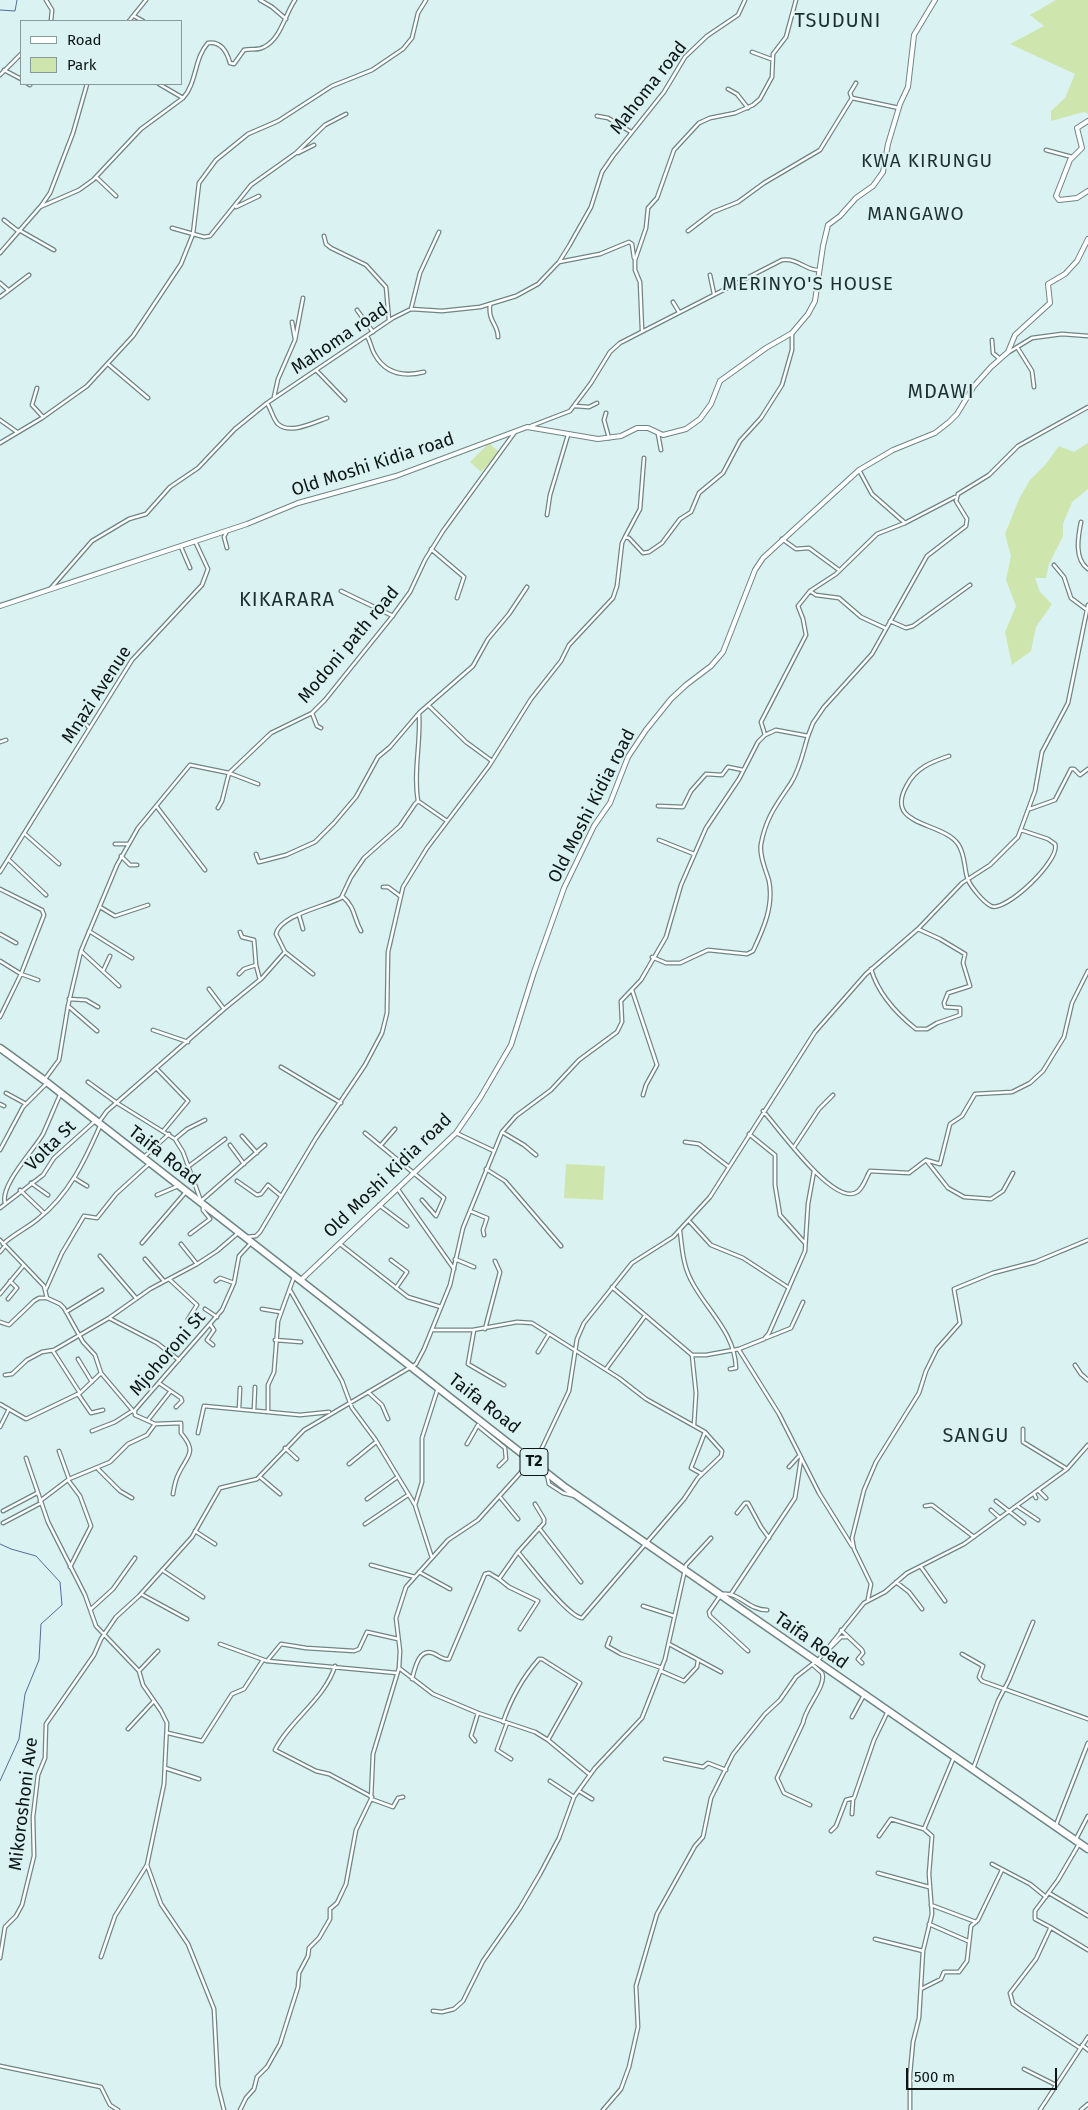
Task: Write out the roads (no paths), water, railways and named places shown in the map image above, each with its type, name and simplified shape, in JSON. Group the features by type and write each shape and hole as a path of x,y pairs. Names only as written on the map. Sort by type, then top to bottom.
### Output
{"highway":[{"name":"Taifa Road","path":"0,1048 46,1081 251,1243 301,1280 438,1388 479,1424 814,1664 888,1711 1088,1849"}],"street":[{"path":"46,0 52,10 51,20"},
{"path":"130,20 146,0"},
{"path":"260,0 286,19"},
{"path":"40,207 79,190 96,177 141,129 184,98 208,42 213,42 226,50 230,63 233,64 244,50 260,49 266,46 286,19 295,0"},
{"path":"0,443 43,417 87,386 146,319 162,290 181,264 193,234 199,183 216,160 248,134 278,121 332,86 382,64 403,49 412,38 418,13 426,0"},
{"name":"Mahoma road","path":"51,588 92,541 129,519 146,514 170,487 198,468 235,429 267,403 389,320 411,309 442,311 490,305 532,289 559,262 589,212 604,168 664,92 685,58 707,36 738,15 745,0"},
{"path":"634,260 646,228 648,208 657,198 676,146 705,120 748,108 760,99 770,80 771,59 775,50 786,37 796,0"},
{"path":"531,426 568,435 609,438 621,436 638,428 648,428 658,434 675,434 696,422 707,411 717,385 724,377 766,348 792,333 813,307 820,270 822,246 828,225 840,216 856,198 874,186 883,172 888,144 899,108 908,88 914,35 935,0"},
{"path":"134,16 141,20"},
{"path":"752,52 771,59"},
{"path":"0,75 20,55"},
{"path":"4,70 20,78"},
{"path":"688,231 713,212 738,202 764,182 820,150 852,98 850,93 856,83"},
{"path":"0,253 50,193 73,133 87,85"},
{"path":"161,85 184,98"},
{"path":"728,89 737,94 748,108"},
{"path":"852,98 899,108"},
{"path":"172,228 204,237 210,236 251,185 296,153 325,125 346,114"},
{"path":"598,116 608,118 631,132"},
{"path":"1088,121 1076,128 1082,146 1081,150 1072,157 1056,194 1057,198 1070,200 1088,191"},
{"path":"296,153 314,145"},
{"path":"1046,150 1072,157"},
{"path":"96,177 116,196"},
{"path":"234,207 259,196"},
{"path":"4,220 19,231 54,250"},
{"path":"411,309 420,273 439,232"},
{"path":"324,236 326,244 366,265 386,287 389,320"},
{"name":"Old Moshi Kidia road","path":"301,1280 456,1133 480,1098 511,1046 534,972 564,888 594,826 610,803 628,757 642,734 672,699 686,685 711,666 723,652 756,570 766,554 859,470 877,458 927,437 958,414 974,386 1008,352 1015,335 1050,303 1051,295 1048,284 1065,274 1076,261 1088,239"},
{"path":"559,262 600,254 629,242 632,244 640,282 642,330"},
{"path":"531,426 566,413 575,406 612,350 642,330 782,260 794,260 812,269 820,270"},
{"path":"0,297 29,275"},
{"path":"710,275 714,294"},
{"path":"0,282 8,291"},
{"path":"274,398 278,379 295,340 303,298"},
{"path":"673,302 679,312"},
{"path":"490,305 490,318 497,329 498,337"},
{"path":"357,310 373,332"},
{"path":"292,322 295,340"},
{"path":"625,537 629,538 646,554 662,543 680,519 691,512 699,493 726,470 738,443 758,423 782,385 792,350 792,333"},
{"path":"1008,352 1036,337 1062,334 1088,336"},
{"path":"367,336 375,356 395,373 402,375 424,372"},
{"path":"992,340 993,353 1000,359"},
{"path":"1017,347 1032,371 1034,387"},
{"path":"108,364 148,398"},
{"path":"316,370 345,400"},
{"path":"36,388 32,404 43,417"},
{"path":"267,403 278,423 286,427 302,426 327,418"},
{"path":"575,406 586,407 597,403"},
{"path":"765,734 761,722 806,635 798,606 810,591 840,570 872,538 955,497 992,472 1018,446 1088,407"},
{"path":"606,413 604,420 609,438"},
{"path":"0,420 17,432"},
{"name":"Old Moshi Kidia road","path":"0,606 228,530 298,503 396,476 531,426"},
{"name":"Modoni path road","path":"229,773 271,733 312,713 393,616 410,592 431,549 477,482 516,431"},
{"path":"658,434 661,450"},
{"path":"547,515 568,435"},
{"path":"245,1238 258,1234 316,1138 341,1103 379,1040 386,1020 388,952 400,896 416,864 492,761 526,706 561,661 570,645 612,598 617,586 622,543 640,509 644,458"},
{"path":"859,470 872,494 905,523"},
{"path":"652,957 666,963 680,964 708,950 747,954 753,951 765,924 769,908 769,884 761,853 763,836 772,808 791,782 801,760 813,723 824,707 872,654 927,556 966,526 967,519 955,497"},
{"path":"1081,522 1079,558 1088,569"},
{"path":"227,548 224,537 228,530"},
{"path":"782,539 796,549 808,548 840,570"},
{"name":"Mnazi Avenue","path":"0,872 138,653 205,581 208,569 194,540"},
{"path":"180,545 190,568"},
{"path":"431,549 464,577 456,598"},
{"path":"1054,565 1064,577 1071,598 1087,610"},
{"path":"890,621 906,628 913,626 970,585"},
{"path":"256,854 259,862 281,857 318,839 356,797 378,757 390,747 419,713 473,666 488,639 509,614 527,587"},
{"path":"340,591 393,616"},
{"path":"810,591 816,595 838,598 861,617 886,628"},
{"path":"240,2110 246,2098 254,2089 257,2077 267,2067 280,2044 298,1987 299,1973 308,1956 309,1948 322,1935 330,1919 331,1907 340,1900 346,1884 356,1830 371,1798 373,1754 399,1668 398,1609 406,1587 448,1540 478,1520 533,1461 565,1401 572,1379 577,1339 584,1323 632,1263 680,1231 690,1222 710,1197 815,1032 847,993 871,969 918,929 967,880 990,865 1009,847 1021,830 1030,810 1042,752 1068,703 1088,605"},
{"path":"428,705 466,742 492,761"},
{"path":"312,713 317,726 321,728"},
{"path":"419,713 420,735 414,782 418,801 447,821"},
{"path":"82,719 89,728"},
{"path":"412,1368 419,1359 450,1285 462,1228 502,1132 516,1116 551,1090 579,1060 617,1032 622,1022 621,1001 640,980 652,957 666,937 681,885 706,828 720,811 758,742 770,731 782,730 808,736"},
{"path":"0,742 6,740"},
{"path":"949,756 932,761 917,771 910,779 900,800 906,814 912,819 954,840 959,845 964,859 967,880 994,907 1007,902 1034,880 1054,858 1057,847 1048,839 1021,830"},
{"path":"0,1150 26,1104 46,1081 59,1060 69,999 81,951 88,931 128,844 190,765 229,773 258,784"},
{"path":"658,806 683,807 691,791 706,774 722,775 728,767 744,770"},
{"path":"1030,810 1056,800 1071,769 1080,775 1088,769"},
{"path":"218,808 222,801 229,773"},
{"path":"313,974 285,952 277,938 277,930 283,922 342,896 351,877 364,858 400,826 418,801"},
{"path":"157,807 205,870"},
{"path":"25,834 59,864"},
{"path":"659,840 694,854"},
{"path":"115,844 128,844"},
{"path":"121,856 130,865 137,865"},
{"path":"8,859 46,896"},
{"path":"383,888 388,887 400,896"},
{"path":"0,889 44,912 21,974 0,1017"},
{"path":"342,896 353,907 356,922 361,931"},
{"path":"100,907 116,916 148,905"},
{"path":"299,915 303,929"},
{"path":"871,969 874,980 896,1012 916,1029 927,1029 937,1023 960,1015 960,1008 945,1007 944,1003 946,995 951,991 970,986 962,963 965,956 940,939 918,929"},
{"path":"88,931 132,958"},
{"path":"240,932 242,937 254,940 256,965 260,980"},
{"path":"0,934 16,944"},
{"path":"81,951 119,986"},
{"path":"0,1252 4,1245 44,1213 74,1178 83,1165 98,1123 116,1103 260,980 285,952"},
{"path":"103,971 110,956"},
{"path":"0,961 21,974 38,980"},
{"path":"239,974 244,969 256,965"},
{"path":"926,1160 941,1164 950,1124 962,1116 974,1094 1012,1092 1030,1083 1044,1071 1064,1037 1072,1002 1088,971"},
{"path":"209,989 224,1009"},
{"path":"632,990 657,1066 646,1085 643,1095"},
{"path":"69,999 86,1000 98,1007"},
{"path":"68,1006 97,1031"},
{"path":"153,1030 188,1042"},
{"path":"281,1067 341,1103"},
{"path":"157,1069 188,1101 164,1130"},
{"path":"88,1082 116,1103 164,1130 175,1139 189,1166 202,1203 202,1210 210,1219 190,1234"},
{"path":"6,1093 26,1104"},
{"path":"5,1203 3,1197 9,1184 43,1133 61,1093"},
{"path":"794,1147 819,1109 833,1095"},
{"path":"0,1104 4,1106"},
{"path":"763,1111 825,1182 852,1194 859,1190 870,1171 909,1173 926,1160"},
{"path":"175,1139 187,1129 205,1120"},
{"name":"Volta St","path":"0,1208 20,1190 43,1175 54,1158 98,1123"},
{"path":"382,1145 395,1129"},
{"path":"502,1132 524,1145 536,1155"},
{"path":"365,1133 382,1145 444,1198 436,1216 422,1200"},
{"path":"456,1133 494,1151"},
{"path":"143,1158 169,1134"},
{"path":"750,1134 775,1154 775,1185 780,1215 806,1244"},
{"path":"242,1136 257,1153"},
{"path":"189,1166 225,1139"},
{"path":"684,1142 699,1144 719,1157 729,1167"},
{"path":"230,1144 244,1164"},
{"path":"202,1203 265,1145"},
{"path":"926,1160 948,1188 964,1197 991,1199 1003,1191 1013,1173"},
{"path":"47,1298 46,1288 62,1253 84,1216 88,1215 97,1218 116,1194 150,1164"},
{"path":"486,1169 505,1181 561,1246"},
{"path":"764,1339 769,1333 789,1288 806,1244 807,1217 814,1171"},
{"path":"74,1178 87,1186"},
{"path":"237,1181 257,1195 261,1194 268,1185 282,1196"},
{"path":"31,1183 48,1195"},
{"path":"157,1196 179,1186"},
{"path":"397,1188 454,1269"},
{"path":"20,1190 44,1213"},
{"path":"142,1243 186,1192"},
{"path":"379,1205 407,1226"},
{"path":"470,1211 486,1218 484,1235"},
{"path":"690,1222 711,1245 743,1258 789,1288"},
{"path":"680,1231 684,1262 690,1280 725,1330 735,1350 736,1368 730,1370"},
{"path":"6,1374 12,1374 27,1360 42,1352 53,1351 164,1281 197,1264 217,1251 239,1232"},
{"path":"0,1240 46,1288"},
{"path":"854,1550 852,1531 868,1478 919,1393 926,1371 937,1349 961,1321 954,1298 954,1289 993,1273 1035,1262 1088,1240"},
{"name":"Mjohoroni St","path":"155,1424 133,1412 217,1317 226,1303 234,1283 239,1256 251,1243"},
{"path":"339,1243 408,1297 441,1308"},
{"path":"181,1244 197,1264"},
{"path":"100,1256 136,1298"},
{"path":"145,1259 164,1281"},
{"path":"455,1259 474,1267"},
{"path":"390,1260 407,1272 396,1288"},
{"path":"485,1329 500,1272 495,1261"},
{"path":"0,1294 24,1265"},
{"path":"268,1412 268,1385 274,1372 275,1340 280,1312 290,1290 294,1275"},
{"path":"216,1281 220,1278 234,1283"},
{"path":"168,1279 197,1305 188,1319"},
{"path":"8,1299 17,1288 10,1281"},
{"path":"612,1287 692,1355 696,1392 694,1426"},
{"path":"66,1312 102,1290"},
{"path":"290,1290 342,1381 358,1418 376,1442 415,1505 432,1558"},
{"path":"0,1322 10,1325 39,1298 47,1298 60,1304 79,1335 95,1355 101,1374 133,1412 92,1431"},
{"path":"692,1355 739,1349 791,1328 803,1302"},
{"path":"206,1309 217,1317"},
{"path":"262,1309 280,1312"},
{"path":"606,1370 645,1316"},
{"path":"108,1318 157,1343 179,1360"},
{"path":"432,1330 474,1330 525,1322 575,1350 646,1399 706,1432 722,1453 580,1618 566,1607 518,1552"},
{"path":"210,1324 214,1330 207,1340 213,1345"},
{"path":"474,1330 468,1364 504,1385"},
{"path":"538,1352 548,1334"},
{"path":"275,1340 301,1342"},
{"path":"739,1349 801,1456 821,1497 870,1580 868,1599"},
{"path":"53,1351 91,1413 103,1410"},
{"path":"78,1359 92,1382"},
{"path":"1075,1364 1081,1374 1088,1380"},
{"name":"Mikoroshoni Ave","path":"0,1958 5,1927 16,1916 22,1905 34,1856 33,1817 38,1775 45,1758 46,1724 94,1655 103,1635 124,1607 141,1594 192,1537 220,1488 252,1481 260,1476 284,1448 304,1430 331,1412 412,1368"},
{"path":"0,1404 26,1420 79,1393 101,1374"},
{"path":"158,1383 182,1400 176,1407"},
{"path":"254,1387 254,1410"},
{"path":"239,1410 240,1388"},
{"path":"415,1505 422,1482 422,1438 438,1388"},
{"path":"148,1420 170,1392"},
{"path":"368,1392 382,1405 388,1419"},
{"path":"198,1433 204,1406 300,1415 331,1412"},
{"path":"0,1427 9,1409"},
{"path":"3,1523 40,1502 68,1479 97,1468 113,1459 128,1444 147,1435 155,1424 181,1423 181,1433 190,1442 190,1452 176,1478 174,1494"},
{"path":"467,1444 479,1424 505,1448 506,1458 499,1466"},
{"path":"1023,1430 1023,1442 1067,1469"},
{"path":"702,1474 691,1468 706,1432"},
{"path":"349,1464 376,1442"},
{"path":"823,1654 868,1599 880,1596 896,1582 946,1555 974,1537 1067,1469 1088,1445"},
{"path":"284,1448 298,1460"},
{"path":"59,1451 68,1479 80,1496 91,1526 70,1567"},
{"path":"789,1467 801,1456"},
{"path":"731,1594 795,1498 801,1456"},
{"path":"26,1458 40,1502 91,1609 96,1626 139,1671 143,1685 166,1720 168,1733 165,1768 147,1865 115,1916 101,1957"},
{"path":"97,1468 120,1491 132,1498"},
{"path":"260,1476 280,1494"},
{"path":"367,1499 396,1477"},
{"path":"1038,1490 1046,1498"},
{"path":"3,1511 37,1493"},
{"path":"1034,1494 1036,1498"},
{"path":"365,1524 408,1495"},
{"path":"500,1496 518,1519"},
{"path":"996,1501 1024,1523"},
{"path":"737,1513 745,1503 748,1503 761,1528 770,1538"},
{"path":"499,1580 518,1552 544,1523 544,1519 534,1504"},
{"path":"925,1506 932,1505 974,1537"},
{"path":"1017,1506 1038,1520"},
{"path":"991,1510 1000,1518"},
{"path":"539,1528 582,1582"},
{"path":"195,1531 215,1544"},
{"path":"434,2011 440,2012 454,2009 463,2002 483,1961 520,1908 540,1874 559,1838 574,1797 590,1775 642,1718 662,1670 684,1571 689,1560 711,1538"},
{"path":"91,1609 113,1589 135,1558"},
{"path":"371,1565 415,1577"},
{"path":"921,1567 945,1601"},
{"path":"162,1570 203,1597"},
{"path":"419,1572 450,1589"},
{"path":"412,1679 417,1662 422,1655 430,1652 449,1659 485,1574 489,1573 509,1587 538,1601 520,1629"},
{"path":"896,1582 909,1593 922,1609"},
{"path":"141,1594 187,1619"},
{"path":"748,1651 710,1616 710,1612 719,1595 731,1594 756,1610 767,1610"},
{"path":"643,1606 674,1616"},
{"path":"973,1770 1004,1688 1033,1622"},
{"path":"841,1630 863,1651 858,1659 862,1663"},
{"path":"267,1661 281,1644 306,1648 354,1651 359,1649 367,1632 398,1639"},
{"path":"603,2110 621,2089 629,2067 638,2027 636,1986 657,1914 695,1846 703,1837 711,1798 733,1754 749,1733 780,1700 796,1677 814,1664 841,1637 848,1637"},
{"path":"610,1638 607,1646 614,1651 662,1670 684,1682 697,1667 698,1660"},
{"path":"220,1644 267,1661 397,1673"},
{"path":"669,1644 722,1672"},
{"path":"139,1671 158,1651"},
{"path":"962,1654 983,1666 979,1679 1088,1719"},
{"path":"503,1722 508,1707 525,1677 538,1659 542,1659 580,1684 548,1740"},
{"path":"168,1733 202,1741 232,1694 244,1689 263,1660"},
{"path":"810,1805 784,1793 777,1778 803,1723 804,1713 812,1704 824,1681 822,1673 814,1664"},
{"path":"335,1666 330,1680 305,1709 275,1750 316,1770 329,1774 371,1798 393,1807 398,1798 403,1797"},
{"path":"399,1668 433,1694 478,1713 535,1732 548,1740 590,1775"},
{"path":"852,1717 864,1695"},
{"path":"128,1729 154,1701"},
{"path":"852,1814 854,1799 874,1740 888,1711"},
{"path":"475,1741 471,1736 478,1713"},
{"path":"508,1722 497,1750 511,1759"},
{"path":"1056,1826 1088,1743"},
{"path":"924,1829 954,1757"},
{"path":"665,1758 699,1766 705,1766 708,1763 726,1770"},
{"path":"165,1768 199,1779"},
{"path":"550,1781 574,1797"},
{"path":"579,1791 592,1799"},
{"path":"831,1831 836,1826 846,1800 854,1799"},
{"path":"1088,1816 1077,1842 1049,1893 1035,1911 1034,1917 1037,1921 1088,1950"},
{"path":"879,1836 888,1820 891,1819 924,1829 932,1836 931,1905 923,1951 919,2018 913,2042 910,2110"},
{"path":"992,1864 1033,1886 1046,1897"},
{"path":"147,1865 161,1904 188,1944 214,2009 218,2086 224,2110"},
{"path":"921,1988 941,1979 944,1972 962,1970 966,1964 970,1928 976,1922 1002,1870"},
{"path":"878,1874 930,1887"},
{"path":"1049,1893 1088,1916"},
{"path":"931,1905 976,1922"},
{"path":"929,1924 968,1941"},
{"path":"1050,1927 1040,1953 1012,1987 1010,1995 1013,2004 1021,2010 1088,2050"},
{"path":"875,1939 923,1951"},
{"path":"1040,2110 1088,2037"},
{"path":"0,2066 101,2087 110,2104 118,2110"},
{"path":"1024,2069 1057,2085"},
{"path":"1081,2110 1088,2104"}],"waterway":[{"path":"0,10 15,11 17,0"},
{"path":"0,1544 36,1556 60,1582 62,1605 41,1624 39,1660 25,1694 19,1739 0,1781"}],"district":[{"name":"TSUDUNI","path":"838,21"},
{"name":"KWA KIRUNGU","path":"927,162"},
{"name":"MANGAWO","path":"916,215"},
{"name":"MERINYO'S HOUSE","path":"808,285"},
{"name":"MDAWI","path":"941,392"},
{"name":"KIKARARA","path":"287,600"},
{"name":"SANGU","path":"976,1436"}]}
